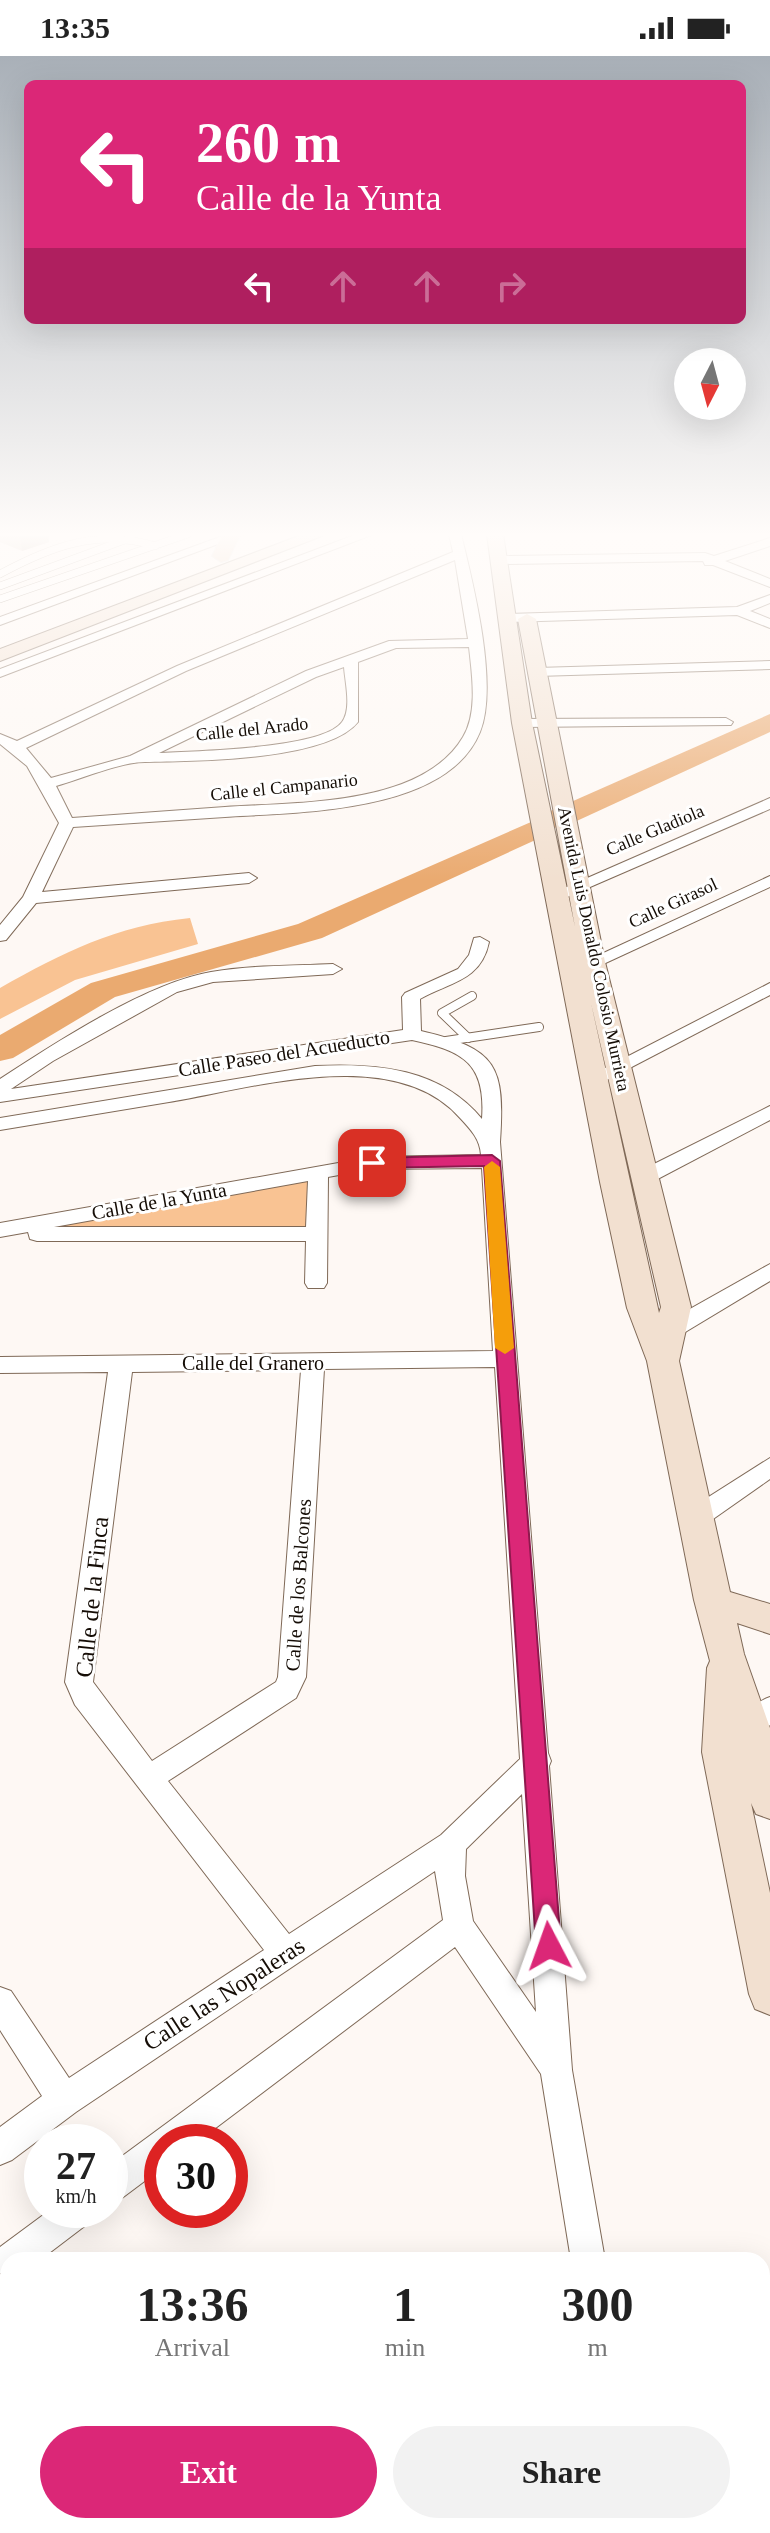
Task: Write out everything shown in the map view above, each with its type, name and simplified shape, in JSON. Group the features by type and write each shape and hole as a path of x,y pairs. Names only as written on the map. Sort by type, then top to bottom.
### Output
{"street":[{"path":"1,668 41,650"},
{"path":"1,668 53,650"},
{"path":"18,746 103,702 226,650"},
{"name":"Calle del Arado","path":"48,784 135,759 311,674 381,650"},
{"name":"Calle el Campanario","path":"67,823 340,804 376,797 412,785 456,756 474,733 479,705 475,650"},
{"name":"Avenida Luis Donaldo Colosio Murrieta","path":"522,650 534,723 559,838 592,1080 642,1308 663,1344 712,1600 726,1654 760,1716 770,1802"},
{"name":"Avenida Luis Donaldo Colosio Murrieta","path":"529,650 537,672 534,723"},
{"name":"Calle del Arado","path":"135,759 300,747 343,731 352,721 351,660"},
{"path":"537,672 770,665"},
{"path":"534,723 726,722"},
{"path":"0,738 18,746 48,784 67,823 31,898 2,931"},
{"name":"Calle Gladiola","path":"567,890 770,803"},
{"path":"31,898 249,878"},
{"name":"Calle Girasol","path":"593,962 770,881"},
{"name":"Avenida Luis Donaldo Colosio Murrieta","path":"567,890 593,962 676,1307 663,1344"},
{"path":"412,1034 411,997 465,973 479,957 480,942"},
{"path":"0,1087 46,1057 171,988 212,977 333,969"},
{"path":"592,1080 770,988"},
{"name":"Calle Paseo del Acueducto","path":"0,1096 412,1034 446,1041 485,1069 491,1082 491,1152 537,1761 556,2070 587,2252"},
{"path":"358,1070 364,1052 388,1036"},
{"name":"Calle Paseo del Acueducto","path":"0,1124 315,1072 358,1070 409,1078 435,1088 458,1103 491,1152"},
{"path":"643,1178 770,1112"},
{"name":"Calle de la Yunta","path":"0,1232 372,1163 491,1152"},
{"path":"316,1283 318,1172"},
{"name":"Calle de la Yunta","path":"0,1232 315,1234"},
{"path":"663,1344 770,1271"},
{"name":"Calle del Granero","path":"0,1365 505,1359"},
{"name":"Calle de los Balcones","path":"147,1779 286,1690 292,1677 313,1363"},
{"name":"Calle de la Finca","path":"121,1364 79,1682 85,1697 147,1779 286,1954"},
{"path":"697,1517 770,1467"},
{"path":"712,1600 770,1619"},
{"name":"Avenida Luis Donaldo Colosio Murrieta","path":"726,1654 721,1752 770,1994"},
{"path":"721,1752 760,1716"},
{"path":"451,1844 537,1761"},
{"name":"Calle Paseo del Acueducto","path":"451,1844 450,1876 459,1926 556,2070"},
{"name":"Calle las Nopaleras","path":"0,2148 64,2100 451,1844"},
{"path":"194,2124 459,1926"},
{"path":"0,2002 64,2100"},
{"path":"22,2252 54,2228"}],"lane":[{"path":"468,1038 442,1013 472,996"},
{"path":"446,1041 539,1027"}],"shaded area":[{"path":"190,918 198,944 75,980 0,1019 0,988 23,975 68,952 114,934"},
{"path":"313,1177 310,1232 16,1230"}],"waterway":[{"path":"557,819 770,722"},
{"path":"0,1050 103,990 310,931 531,831"}],"slow traffic":[{"path":"492,1167 505,1348"}],"route":[{"path":"372,1163 492,1161 549,1946"}]}
